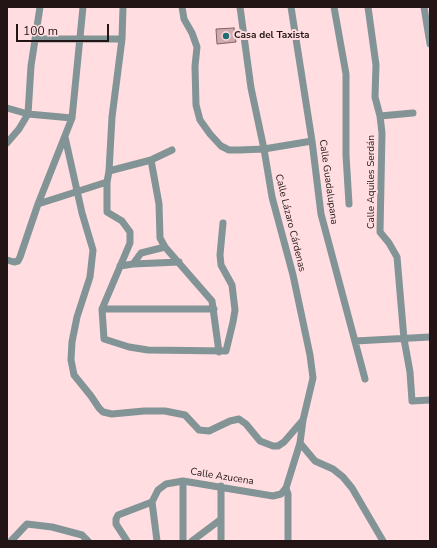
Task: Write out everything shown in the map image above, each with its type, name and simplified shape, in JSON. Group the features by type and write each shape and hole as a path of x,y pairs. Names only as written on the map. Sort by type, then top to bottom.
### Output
{"street":[{"path":"7,143 19,129 28,114 31,66 40,7"},
{"path":"11,261 18,261 20,257 38,204 72,118 82,7"},
{"path":"123,7 122,39 112,117 107,182 107,212 122,221 130,232 130,243 102,309 104,339 129,347 148,350 226,351 234,322 235,310 232,285 221,265 220,255 223,223"},
{"path":"182,7 184,19 192,33 197,47 195,66 196,105 200,120 221,146 229,150 264,149 312,141"},
{"name":"Calle Lázaro Cárdenas","path":"240,7 251,88 264,149 272,197 293,275 310,356 313,378 303,420 300,443 286,488"},
{"name":"Calle Guadalupana","path":"291,7 312,141 321,214 365,380"},
{"path":"334,7 346,74 346,155 349,204"},
{"name":"Calle Aquiles Serdán","path":"368,7 376,65 375,97 380,116 382,133 380,232 398,257 404,339 410,372 412,401 430,400"},
{"path":"424,7 427,34 430,44"},
{"path":"35,39 122,39"},
{"path":"7,108 28,114 72,118"},
{"path":"380,116 413,113"},
{"path":"65,138 82,213 93,250 90,277 77,317 72,342 71,360 74,375 99,408 103,412 112,414 164,411 185,416 199,430 209,430 230,420 240,419 260,441 273,446 278,446 284,442 303,420"},
{"path":"109,171 151,160 172,150"},
{"path":"151,160 160,204 160,238 165,247 212,301 219,352"},
{"path":"38,204 107,182"},
{"path":"133,264 141,253 165,247"},
{"path":"120,266 179,262"},
{"path":"102,309 214,309"},
{"path":"355,341 430,337"},
{"path":"300,443 315,461 333,469 348,483 383,541"},
{"path":"183,481 183,541"},
{"name":"Calle Azucena","path":"152,502 158,490 166,484 183,481 221,486 273,496 281,494 286,488"},
{"path":"220,541 221,486"},
{"path":"286,488 288,494 288,541"},
{"path":"127,541 116,524 118,515 152,502 157,541"},
{"path":"192,541 220,520"},
{"path":"10,541 27,524 52,527 82,535 88,541"}],"building":[{"name":"Casa del Taxista","path":"234,28 236,42 217,44 216,29"}],"place":[{"name":"Casa del Taxista","path":"226,36"}]}
